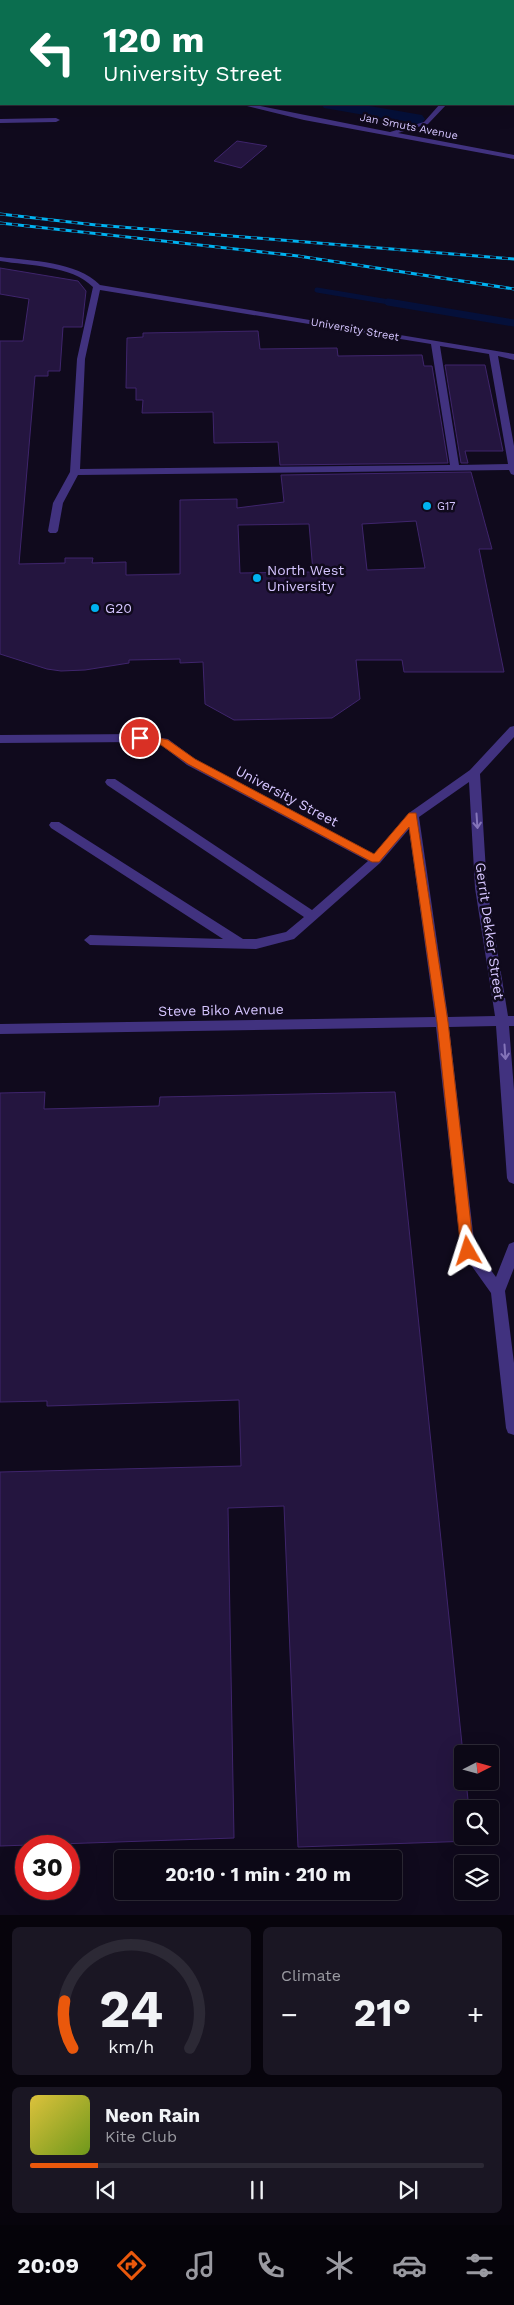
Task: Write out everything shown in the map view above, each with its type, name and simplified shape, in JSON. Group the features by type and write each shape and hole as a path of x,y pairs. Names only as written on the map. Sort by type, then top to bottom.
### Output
{"street":[{"name":"Jan Smuts Avenue","path":"247,105 514,157"},
{"path":"384,133 401,132 426,123 443,105"},
{"path":"0,121 56,120"},
{"path":"0,258 77,273 94,281 97,287 81,359 75,472 58,503 53,531"},
{"name":"University Street","path":"97,287 297,318 514,357"},
{"path":"435,343 455,467"},
{"path":"493,352 514,472"},
{"path":"75,472 514,467"},
{"path":"90,940 256,944 290,936 376,860 413,816 474,773 514,730"},
{"name":"University Street","path":"0,739 140,738 164,742 191,762 376,860"},
{"name":"Gerrit Dekker Street","path":"474,773 482,888 508,1021 514,1178"},
{"path":"111,782 312,916"},
{"path":"413,816 442,1022 468,1251 498,1291"},
{"path":"55,826 240,943"},
{"name":"Steve Biko Avenue","path":"0,1029 508,1021"},
{"path":"514,1248 498,1291 514,1428"}],"building":[{"path":"237,141 267,146 241,168 214,161"},
{"path":"0,268 78,281 86,291 82,327 63,327 60,371 48,371 48,376 35,376 19,564 65,563 65,558 93,558 92,563 126,562 126,575 180,574 180,500 237,499 237,508 284,502 281,475 471,472 492,549 479,549 504,672 404,672 402,660 356,660 360,699 332,718 234,720 205,704 203,662 180,663 180,659 129,660 129,663 85,670 61,671 47,669 0,654 0,341 23,341 29,299 0,294","holes":["416,521 425,568 367,570 362,524","309,524 313,572 240,573 238,525"]},
{"path":"258,331 260,349 337,348 338,356 422,355 424,366 432,366 448,463 280,465 278,442 214,443 213,412 142,413 143,400 136,400 136,388 126,388 127,338 143,337 143,333"},
{"path":"445,365 485,365 503,451 465,451 468,463 461,463"},
{"path":"45,1092 44,1109 159,1106 160,1097 395,1092 462,1745 454,1745 454,1790 467,1790 468,1800 454,1800 454,1842 298,1847 284,1506 228,1508 234,1838 80,1843 80,1835 15,1835 15,1845 0,1846 0,1472 241,1466 239,1400 47,1406 47,1401 0,1402 0,1093"}],"waterway":[{"path":"336,105 416,119"},
{"path":"317,290 395,303"},
{"path":"388,302 514,323"}],"railway":[{"path":"0,214 96,225 514,259"},
{"path":"0,223 298,256 514,289"}],"place":[{"name":"G17","path":"427,506"},
{"name":"North West University","path":"257,578"},
{"name":"G20","path":"95,608"}],"route":[{"path":"140,738 164,742 191,762 376,860 413,816 442,1022 468,1251"}]}
